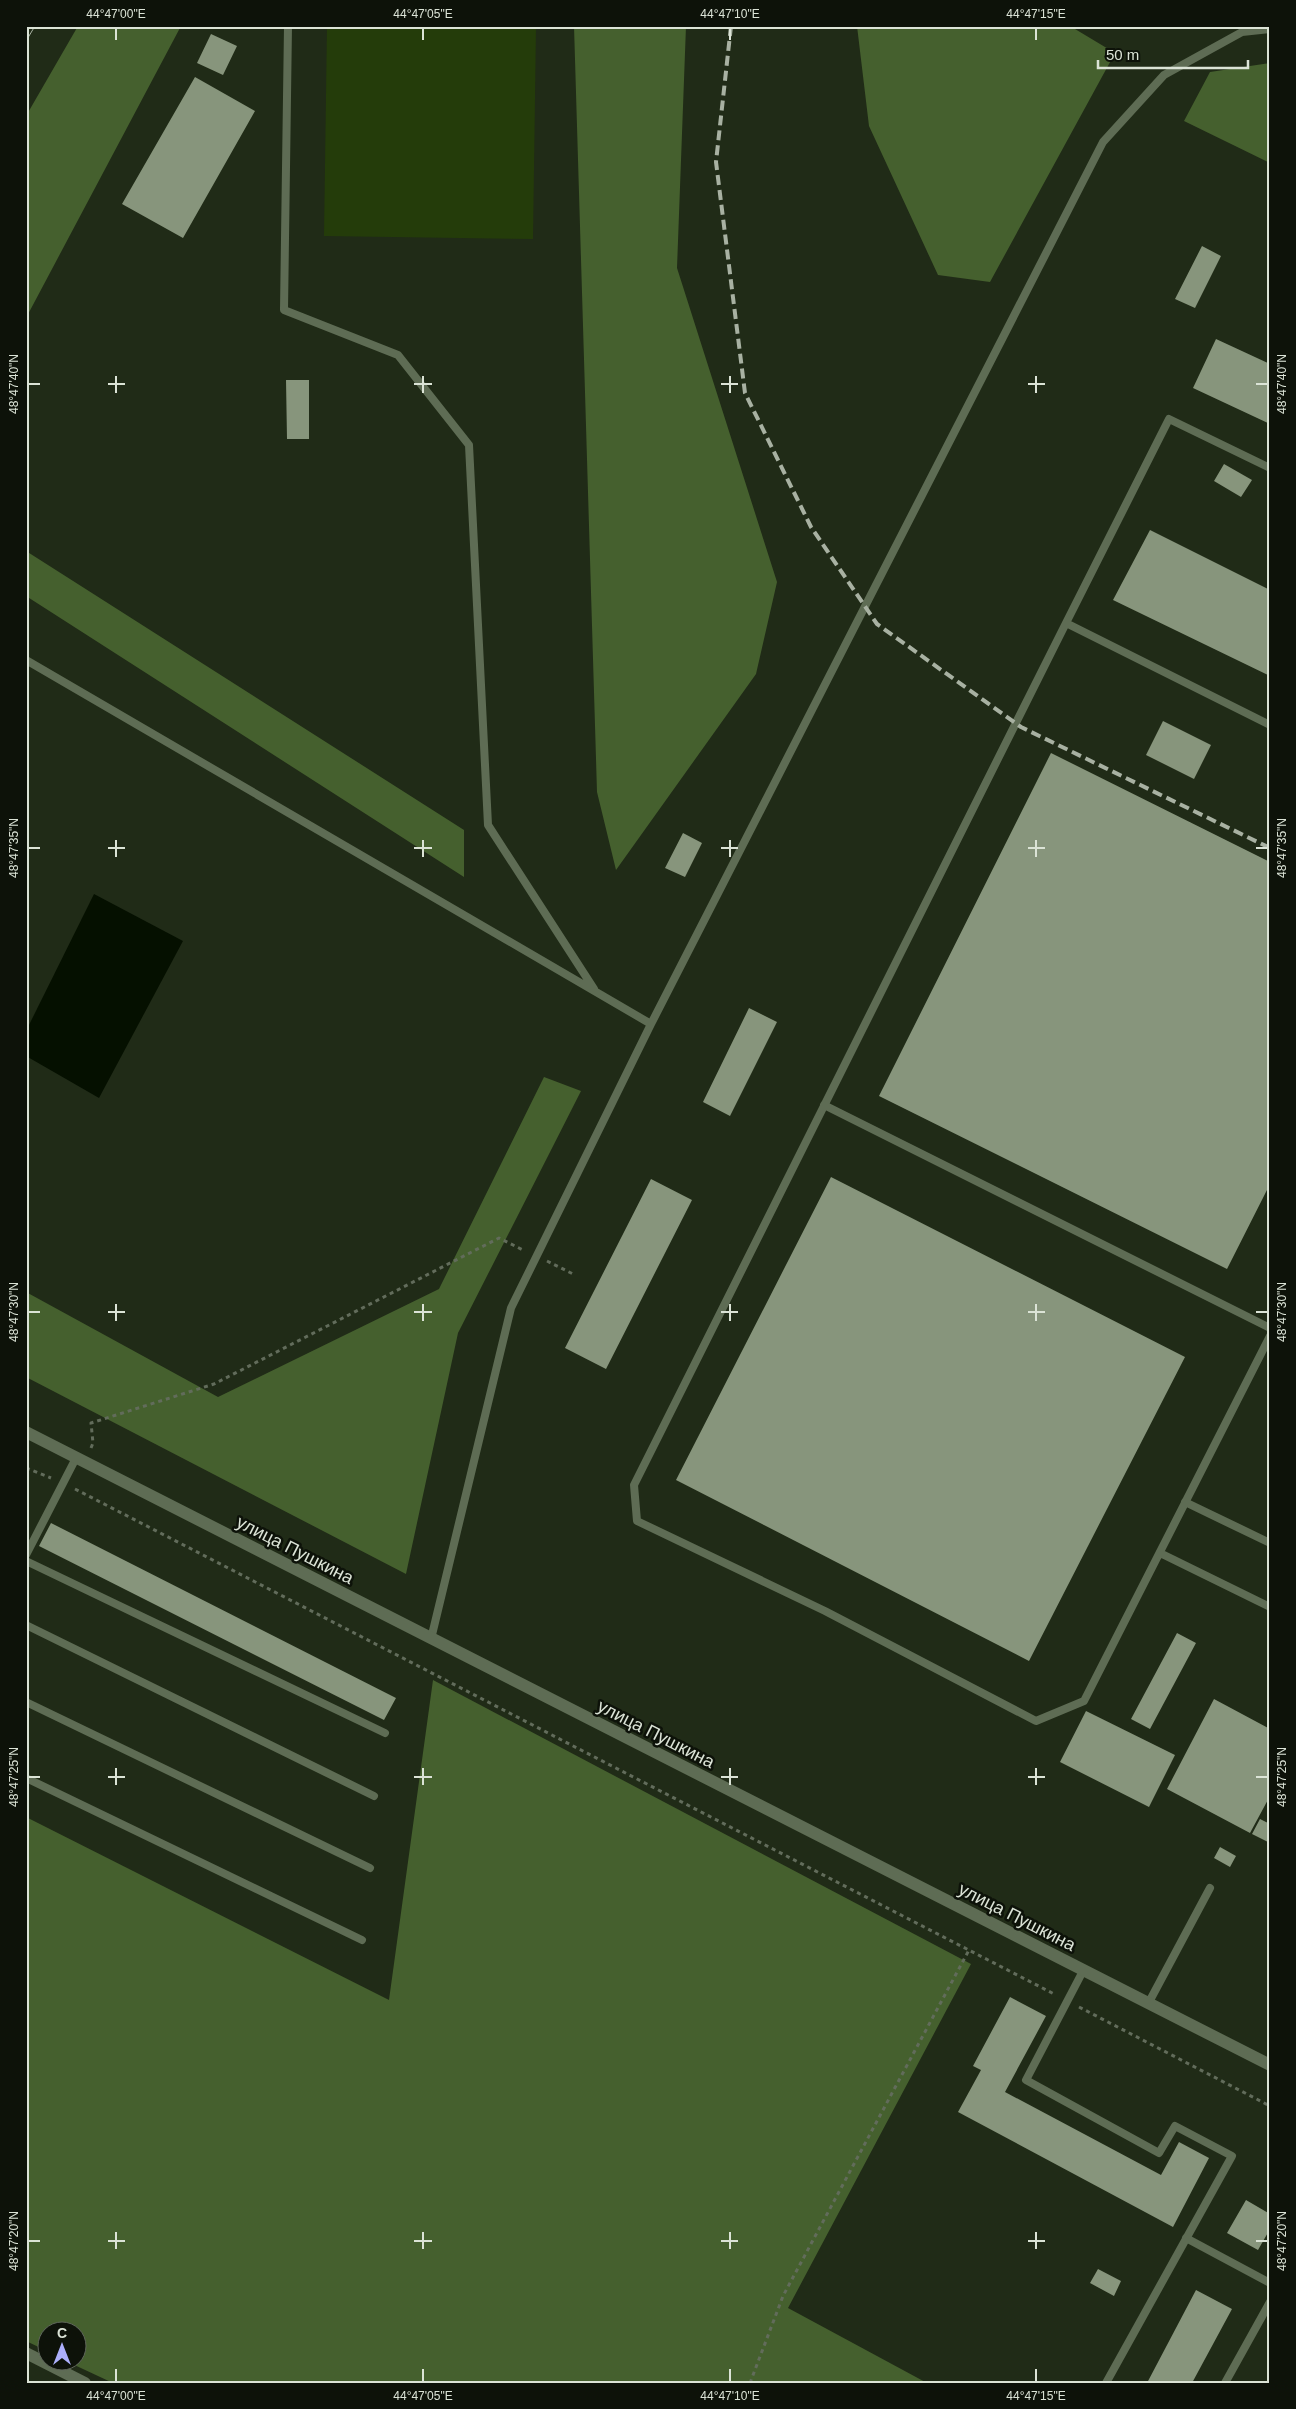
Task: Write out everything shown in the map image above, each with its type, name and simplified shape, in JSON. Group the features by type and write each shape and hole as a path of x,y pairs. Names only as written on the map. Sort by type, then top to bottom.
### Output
{"main road":[{"name":"улица Пушкина","path":"26,1432 1270,2065"},
{"path":"26,2353 85,2383"}],"lane":[{"path":"288,26 284,310 398,355 469,445 488,825 594,989"},
{"path":"431,1639 511,1308 651,1024 1103,142 1164,75 1242,32 1270,29"},
{"path":"1270,468 1170,419 634,1485 636,1520 825,1611 1036,1721 1084,1701 1270,1336"},
{"path":"1066,623 1270,724"},
{"path":"26,660 594,989 651,1024"},
{"path":"824,1105 1270,1328"},
{"path":"26,1554 63,1483 80,1460"},
{"path":"1185,1502 1270,1543"},
{"path":"1160,1553 1270,1607"},
{"path":"26,1561 385,1733"},
{"path":"26,1625 374,1796"},
{"path":"26,1702 370,1868"},
{"path":"26,1778 362,1940"},
{"path":"1148,2004 1210,1888"},
{"path":"1083,1971 1026,2080 1159,2153 1175,2126 1232,2156 1106,2383"},
{"path":"1186,2238 1270,2283"},
{"path":"1226,2383 1270,2302"}],"path":[{"path":"80,1460 93,1443 91,1423 214,1384 499,1238 573,1274"},
{"path":"26,1468 63,1483 1270,2106"},
{"path":"750,2383 783,2296 969,1950"}],"green space":[{"path":"78,26 181,26 26,318 26,116"},
{"path":"327,26 536,26 533,239 324,236"},
{"path":"574,26 686,26 677,268 777,582 756,674 616,870 597,792"},
{"path":"857,26 1070,26 1115,53 990,282 938,275 869,126"},
{"path":"1270,63 1270,163 1184,121 1210,72"},
{"path":"26,551 464,830 464,877 26,596"},
{"path":"544,1077 581,1091 458,1333 406,1574 26,1377 26,1292 218,1397 439,1289"},
{"path":"433,1680 971,1964 788,2308 927,2383 113,2383 88,2371 88,2322 38,2322 38,2347 26,2341 26,1817 389,2000"}],"shaded area":[{"path":"94,894 183,941 99,1098 26,1056 26,1031"}],"building":[{"path":"211,34 237,46 223,75 197,63"},
{"path":"195,77 255,111 183,238 122,204"},
{"path":"1202,246 1221,256 1195,308 1175,299"},
{"path":"1216,339 1270,364 1270,424 1193,388"},
{"path":"286,380 309,380 309,439 287,439"},
{"path":"1224,464 1252,480 1241,497 1214,481"},
{"path":"1150,530 1270,590 1270,676 1113,600"},
{"path":"1163,721 1211,745 1194,779 1146,755"},
{"path":"1051,753 1270,862 1270,1184 1227,1269 879,1096"},
{"path":"683,833 702,843 685,877 665,868"},
{"path":"749,1008 777,1022 730,1116 703,1102"},
{"path":"831,1177 1185,1357 1029,1661 676,1480"},
{"path":"651,1179 692,1200 606,1369 565,1348"},
{"path":"51,1523 396,1698 384,1720 39,1546"},
{"path":"1177,1633 1196,1643 1150,1729 1131,1719"},
{"path":"1214,1699 1270,1729 1270,1796 1250,1833 1167,1789"},
{"path":"1086,1711 1175,1755 1149,1807 1060,1762"},
{"path":"1260,1819 1270,1824 1270,1843 1252,1834"},
{"path":"1220,1847 1236,1856 1230,1867 1214,1858"},
{"path":"1010,1997 1046,2016 1005,2092 1161,2175 1179,2142 1209,2158 1173,2227 958,2112 981,2070 973,2066"},
{"path":"1246,2200 1270,2214 1270,2229 1258,2250 1227,2233"},
{"path":"1098,2269 1121,2281 1114,2296 1090,2283"},
{"path":"1196,2290 1232,2309 1192,2383 1147,2383"}],"tram line":[{"path":"26,41 35,26"}],"railway":[{"path":"731,26 716,162 745,393 811,527 877,624 1021,727 1270,848"}]}
